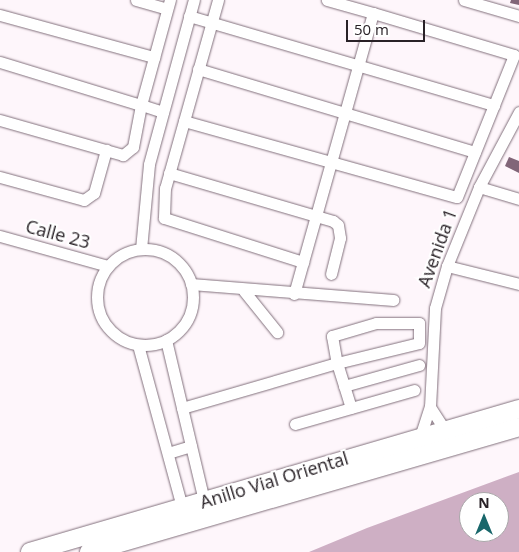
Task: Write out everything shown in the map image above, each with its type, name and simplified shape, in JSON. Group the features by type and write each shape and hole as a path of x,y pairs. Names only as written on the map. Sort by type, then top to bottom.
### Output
{"highway":[{"name":"Anillo Vial Oriental","path":"30,552 420,436 519,409"},
{"name":"Anillo Vial Oriental","path":"89,552 519,427"}],"street":[{"path":"0,120 106,150 129,154 169,4 136,0"},
{"path":"141,249 144,195 163,112 194,0"},
{"path":"218,0 169,173 164,218 303,262"},
{"path":"184,121 457,197 514,55 327,0"},
{"path":"464,0 519,16"},
{"path":"294,294 372,13"},
{"path":"0,15 154,57"},
{"path":"189,16 212,21 494,105"},
{"path":"0,62 163,112"},
{"path":"198,69 345,111 475,152"},
{"name":"Avenida 1","path":"420,436 430,407 435,308 447,266 479,187 519,112"},
{"path":"0,177 84,200 94,193 106,150"},
{"path":"169,173 316,214 333,221 340,230 331,274"},
{"path":"479,187 519,199"},
{"name":"Calle 23","path":"0,236 108,266"},
{"path":"141,249 160,251 176,261 191,284 193,303 187,321 166,340 138,345 113,334 101,319 96,291 108,266 123,254 141,249"},
{"path":"447,266 519,284"},
{"path":"191,284 244,291 392,300"},
{"path":"244,291 278,332"},
{"path":"182,408 337,363 419,343 419,323 376,323 335,334 330,338 337,363 351,408"},
{"path":"166,340 204,501"},
{"path":"138,345 182,507"},
{"path":"344,386 419,365"},
{"path":"295,424 414,390"},
{"path":"430,407 445,430"},
{"path":"168,453 191,446"}],"shaded area":[{"path":"519,472 519,552 309,552 367,528 459,494 459,542 509,542 509,492 465,492"}],"building":[{"path":"511,0 519,0 519,5 510,3"},
{"path":"509,157 519,161 519,173 505,166"}]}
